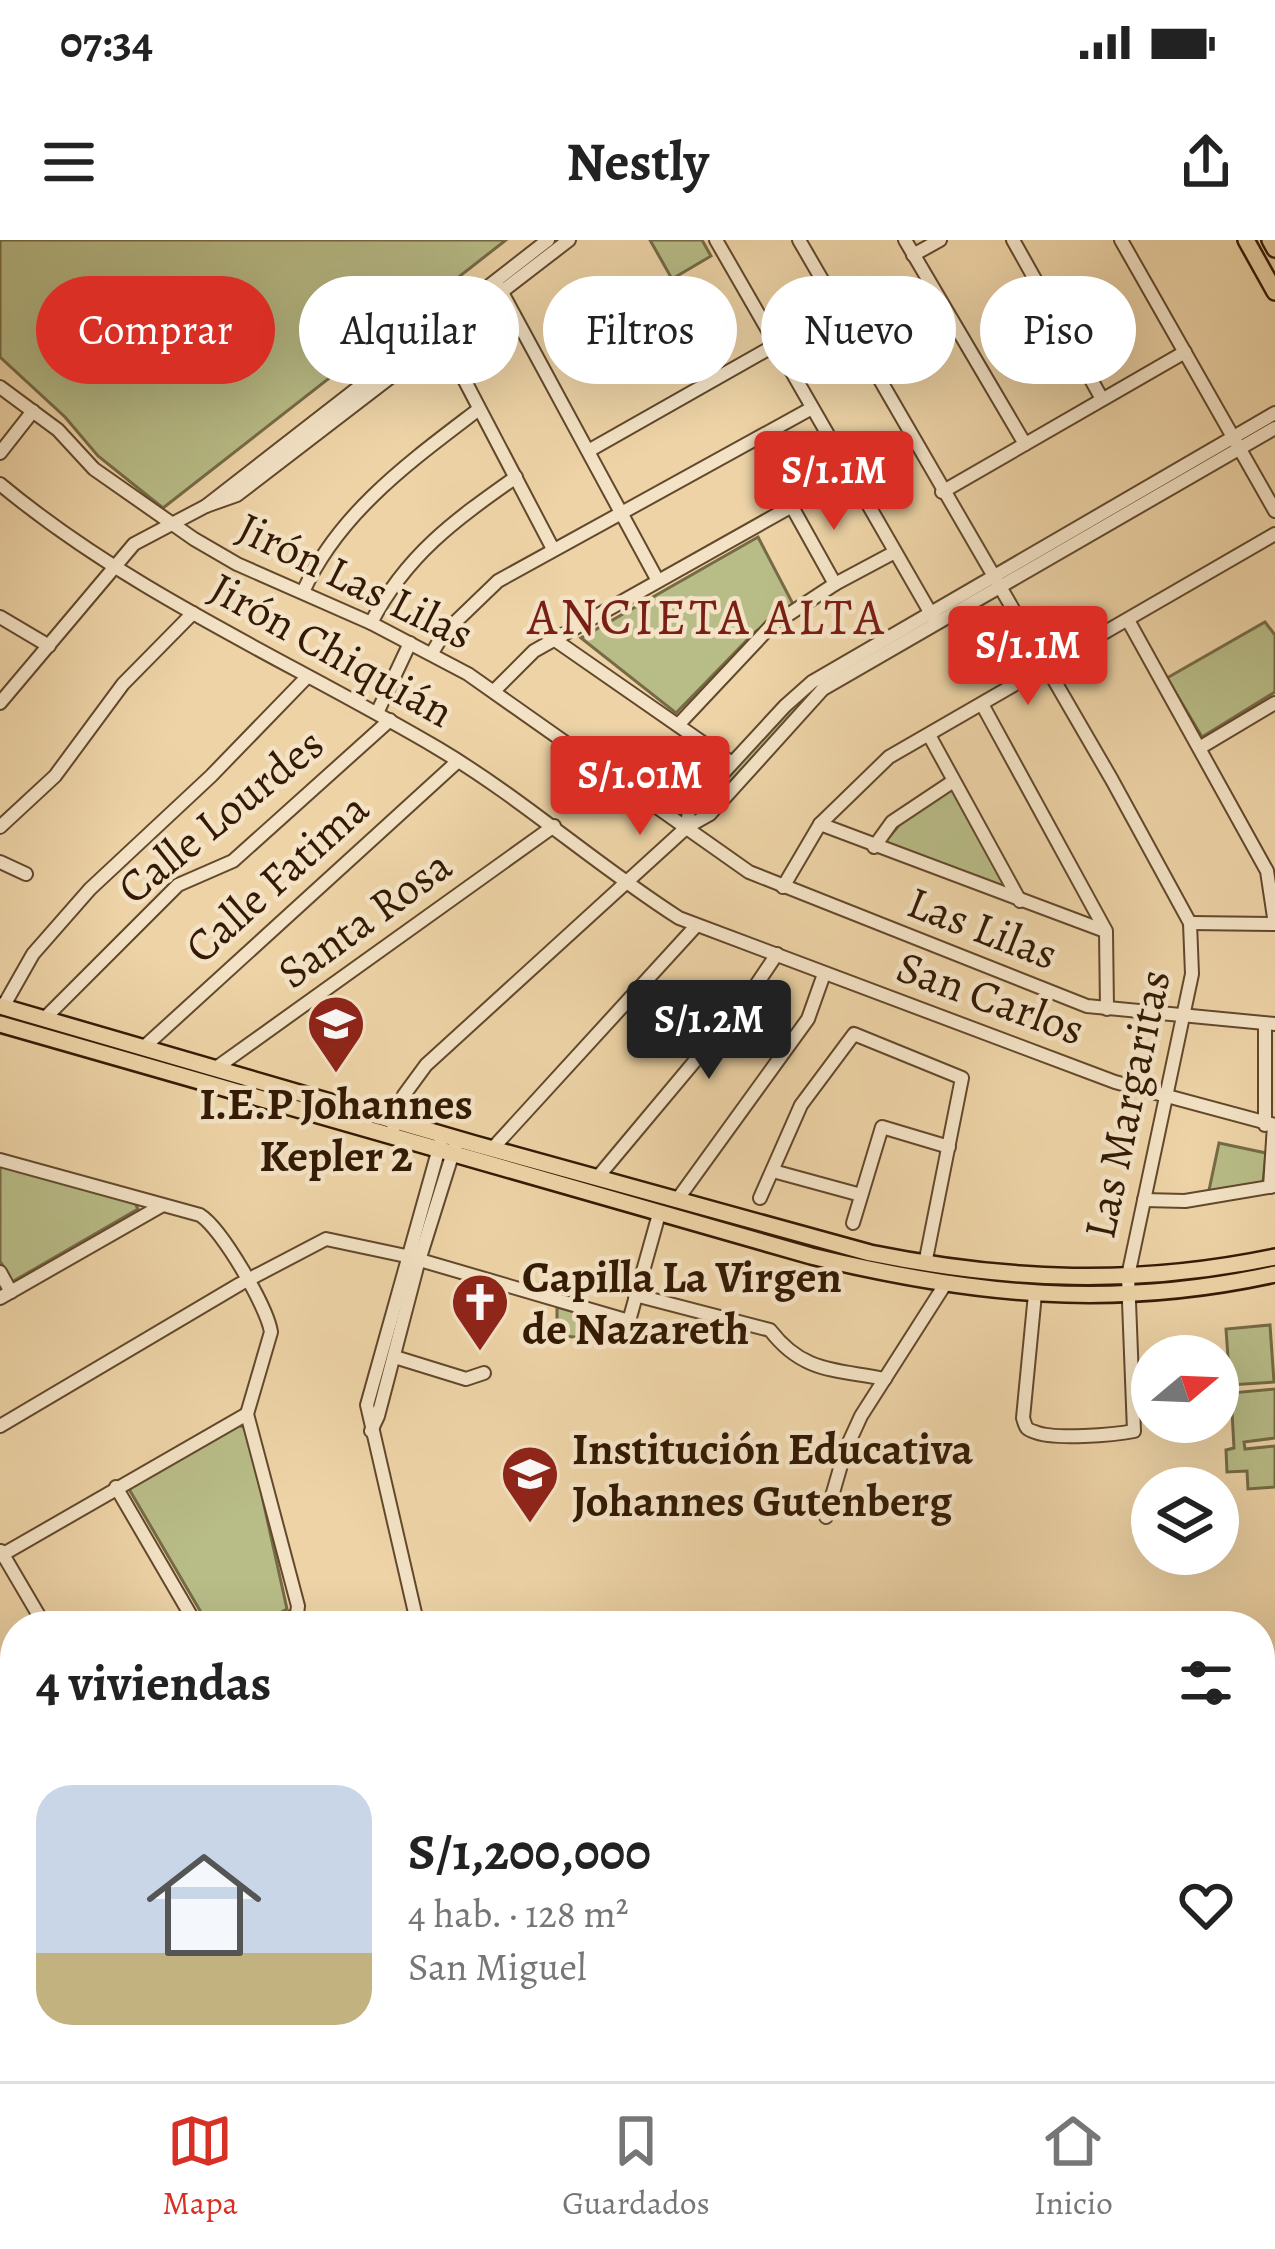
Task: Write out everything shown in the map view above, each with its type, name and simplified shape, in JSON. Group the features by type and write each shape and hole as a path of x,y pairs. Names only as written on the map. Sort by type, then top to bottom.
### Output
{"main road":[{"path":"1246,240 1275,292"},
{"path":"1,1012 45,1018 216,1068 393,1127"},
{"path":"1,1012 537,1169 597,1178 926,1264 1128,1285 1275,1257"},
{"path":"448,1143 492,1149 659,1214 944,1286 1036,1294 1128,1285 1221,1284 1275,1274"}],"street":[{"path":"511,276 548,240"},
{"path":"516,276 568,240"},
{"path":"716,240 761,317"},
{"name":"Las Margaritas","path":"800,240 819,276"},
{"path":"905,240 1025,444"},
{"path":"914,255 940,240"},
{"path":"1013,240 1102,400"},
{"path":"1121,240 1275,512"},
{"path":"519,321 658,581"},
{"path":"943,493 1185,352"},
{"path":"590,450 761,353"},
{"path":"206,506 370,384"},
{"path":"0,703 134,544 237,495 384,384"},
{"path":"466,384 553,549"},
{"path":"799,384 933,618"},
{"name":"Las Margaritas","path":"880,384 1190,923 1194,955 1184,1018 1128,1285 1134,1431 1049,1435 1025,1426 1036,1294"},
{"name":"Jirón Las Lilas","path":"0,387 58,430 94,469 170,524 237,565 432,653 687,827"},
{"path":"432,653 472,603 498,580 812,407"},
{"path":"303,592 320,556 351,516 419,454 479,409"},
{"path":"0,453 33,411"},
{"path":"687,827 689,810 812,682 996,582 1236,442 1275,413"},
{"path":"1236,442 1275,428"},
{"path":"494,691 534,651 849,474"},
{"path":"371,623 412,559 460,516 516,477"},
{"name":"Jirón Chiquián","path":"0,484 39,516 193,613 458,760 554,826 625,884"},
{"path":"791,505 835,584"},
{"path":"783,887 820,824 889,757 1275,534"},
{"path":"678,724 759,636 835,584 895,552"},
{"path":"0,827 55,776 123,684 193,613"},
{"path":"0,617 49,646"},
{"path":"393,1127 404,1095 426,1065 687,827 710,814 823,689 933,618"},
{"path":"1129,622 1267,871 1275,924 1190,923"},
{"path":"555,640 732,763"},
{"name":"Calle Lourdes","path":"45,1018 178,885 233,861 383,717 410,643"},
{"path":"1,1012 33,954 90,890 212,776 307,677"},
{"path":"1201,747 1275,703"},
{"path":"983,706 1106,931 1107,1009"},
{"path":"928,735 1020,901"},
{"name":"Calle Fatima","path":"143,1048 458,760"},
{"path":"874,847 892,822 952,782"},
{"path":"820,824 1106,931"},
{"name":"Santa Rosa","path":"216,1068 554,826"},
{"name":"Las Lilas","path":"687,827 749,872 1088,1006 1270,1024"},
{"path":"0,863 26,874"},
{"name":"San Carlos","path":"625,884 696,926 824,974 1166,1098 1271,1125"},
{"path":"492,1149 696,926"},
{"path":"597,1178 746,1000 777,954"},
{"path":"676,1200 808,1019 824,974"},
{"path":"1144,1200 1185,1201 1272,1186 1270,1024"},
{"path":"760,1198 801,1105 854,1034 962,1078 926,1264"},
{"path":"853,1223 882,1126 949,1147"},
{"path":"414,1611 367,1405 391,1355 413,1258 448,1143"},
{"path":"0,1160 208,1221 247,1280 271,1325 247,1414 297,1611"},
{"path":"773,1171 861,1195"},
{"path":"0,1272 5,1295 161,1206"},
{"path":"0,1426 247,1280 326,1239 413,1258 629,1321 659,1214"},
{"path":"826,1516 845,1450 861,1416 944,1286"},
{"path":"635,1295 770,1330 784,1350 814,1366 886,1378"},
{"path":"391,1355 466,1379 484,1373"},
{"path":"36,1611 1,1554 247,1414"},
{"path":"116,1487 188,1611"}],"green space":[{"path":"0,240 506,240 460,276 299,276 299,384 322,384 163,508 98,456 65,417 0,357"},
{"path":"650,240 702,240 711,256 670,276"},
{"path":"758,537 793,604 754,633 676,713 581,638"},
{"path":"1265,622 1275,635 1275,692 1202,737 1167,678"},
{"path":"837,668 707,807 702,804 799,699"},
{"path":"955,790 1009,886 1006,889 885,842 901,823"},
{"path":"1219,1143 1266,1153 1263,1182 1208,1195"},
{"path":"0,1164 135,1203 138,1209 12,1282 0,1261"},
{"path":"557,1307 599,1319 594,1338 557,1336"},
{"path":"1270,1325 1274,1382 1239,1384 1239,1335 1226,1335 1226,1329"},
{"path":"1275,1389 1275,1438 1244,1442 1245,1449 1275,1446 1275,1487 1248,1489 1247,1471 1227,1467 1226,1450 1239,1443 1239,1392"},
{"path":"238,1425 247,1428 287,1609 200,1611 129,1489"}],"place":[{"name":"I.E.P Johannes Kepler 2","path":"336,1075"},
{"name":"Capilla La Virgen de Nazareth","path":"480,1353"},
{"name":"Institución Educativa Johannes Gutenberg","path":"530,1525"}],"district":[{"name":"ANCIETA ALTA","path":"707,616"}]}
